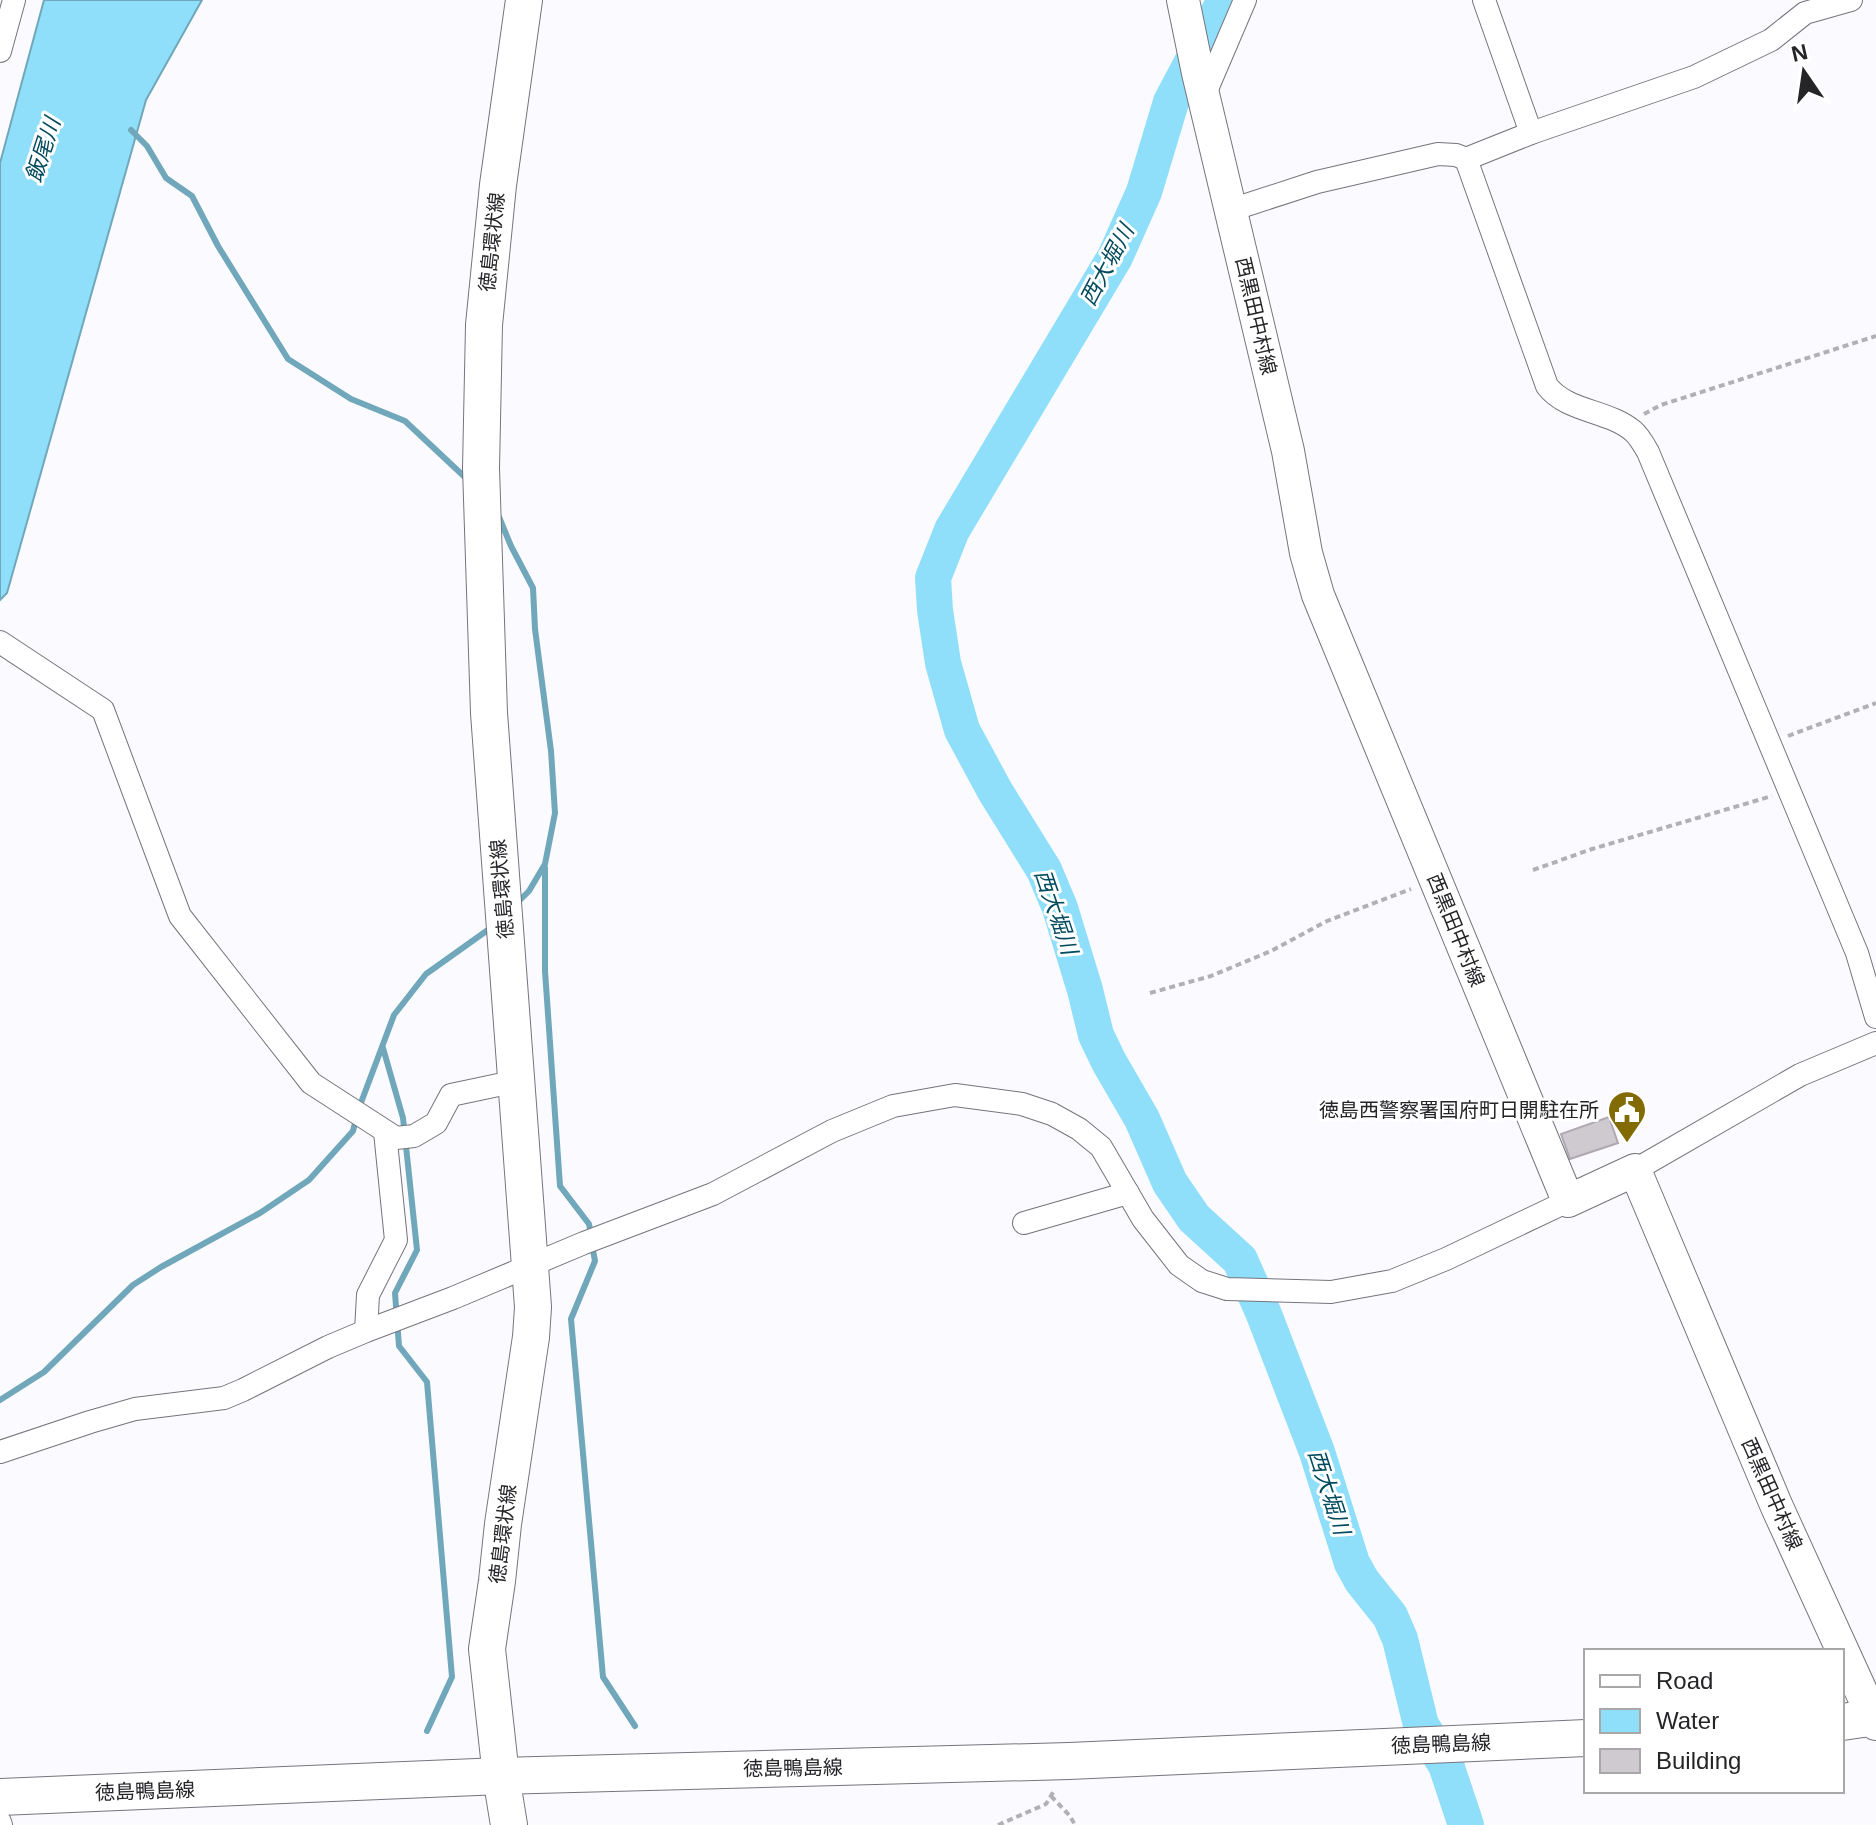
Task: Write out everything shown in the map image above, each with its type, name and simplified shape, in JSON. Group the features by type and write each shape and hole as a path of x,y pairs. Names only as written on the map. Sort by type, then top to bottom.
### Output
{"main road":[{"name":"徳島環状線","path":"507,1825 487,1649 533,1307 489,713 481,468 486,310 498,185 524,0"},
{"name":"西黒田中村線","path":"1183,0 1288,451 1306,553 1318,595 1568,1201"},
{"name":"西黒田中村線","path":"1635,1170 1837,1649"},
{"path":"1568,1201 1635,1170"},
{"name":"西黒田中村線","path":"1844,1666 1867,1720"},
{"name":"徳島鴨島線","path":"0,1797 501,1776 1069,1761 1584,1738"}],"street":[{"path":"0,51 14,0"},
{"path":"1198,71 1245,0"},
{"path":"1484,0 1531,133"},
{"path":"1231,210 1317,182 1438,154 1466,159 1531,133 1694,77 1771,40 1805,13 1851,0"},
{"path":"1466,159 1547,386 1554,396 1635,432 1648,452 1857,953 1876,1017"},
{"path":"0,642 103,710 180,916 311,1083 394,1134 436,1123 451,1095 517,1081"},
{"path":"1635,1170 1800,1075 1876,1043"},
{"path":"0,1452 135,1409 224,1398 366,1331 713,1194 856,1121 893,1106 955,1095 1022,1104 1052,1114 1079,1129 1101,1147 1143,1219 1179,1265 1202,1281 1227,1289 1331,1292 1392,1281 1568,1201"},
{"path":"366,1331 368,1295 396,1240 394,1134"},
{"path":"1024,1223 1128,1193"}],"path":[{"path":"1623,425 1661,405 1876,336"},
{"path":"1770,742 1876,703"},
{"path":"1533,870 1592,849 1790,791"},
{"path":"1150,993 1211,976 1271,951 1327,921 1436,880"},
{"path":"998,1825 1046,1804 1069,1761"},
{"path":"1051,1796 1075,1825"}],"water":[{"name":"飯尾川","path":"44,0 202,0 146,100 7,593 0,600 0,163"}],"building":[{"path":"1609,1117 1618,1143 1570,1159 1561,1134"}],"waterway":[{"name":"西大堀川","path":"1225,0 1171,102 1144,192 1115,257 952,530 933,578 935,610 943,663 962,730 1044,870 1060,908 1096,1035 1142,1119 1170,1183 1194,1218 1240,1260 1317,1452 1352,1563 1390,1616 1400,1639 1421,1725 1446,1765 1466,1825"},
{"path":"131,130 147,146 166,178 192,196 218,246 288,359 351,399 405,421 469,481"},
{"path":"499,517 533,588 555,813 545,864 529,891 515,905"},
{"path":"545,868 545,971 560,1186 589,1224 591,1234"},
{"path":"359,1108 394,1015 426,974 492,927"},
{"path":"383,1048 403,1118 417,1250 395,1293 399,1346 427,1382 452,1677 427,1731"},
{"path":"0,1400 44,1372 133,1285 260,1213 309,1180 353,1131 356,1119"},
{"path":"592,1245 595,1261 571,1319 603,1677 635,1726"}],"place":[{"name":"徳島西警察署国府町日開駐在所","path":"1627,1144"}]}
